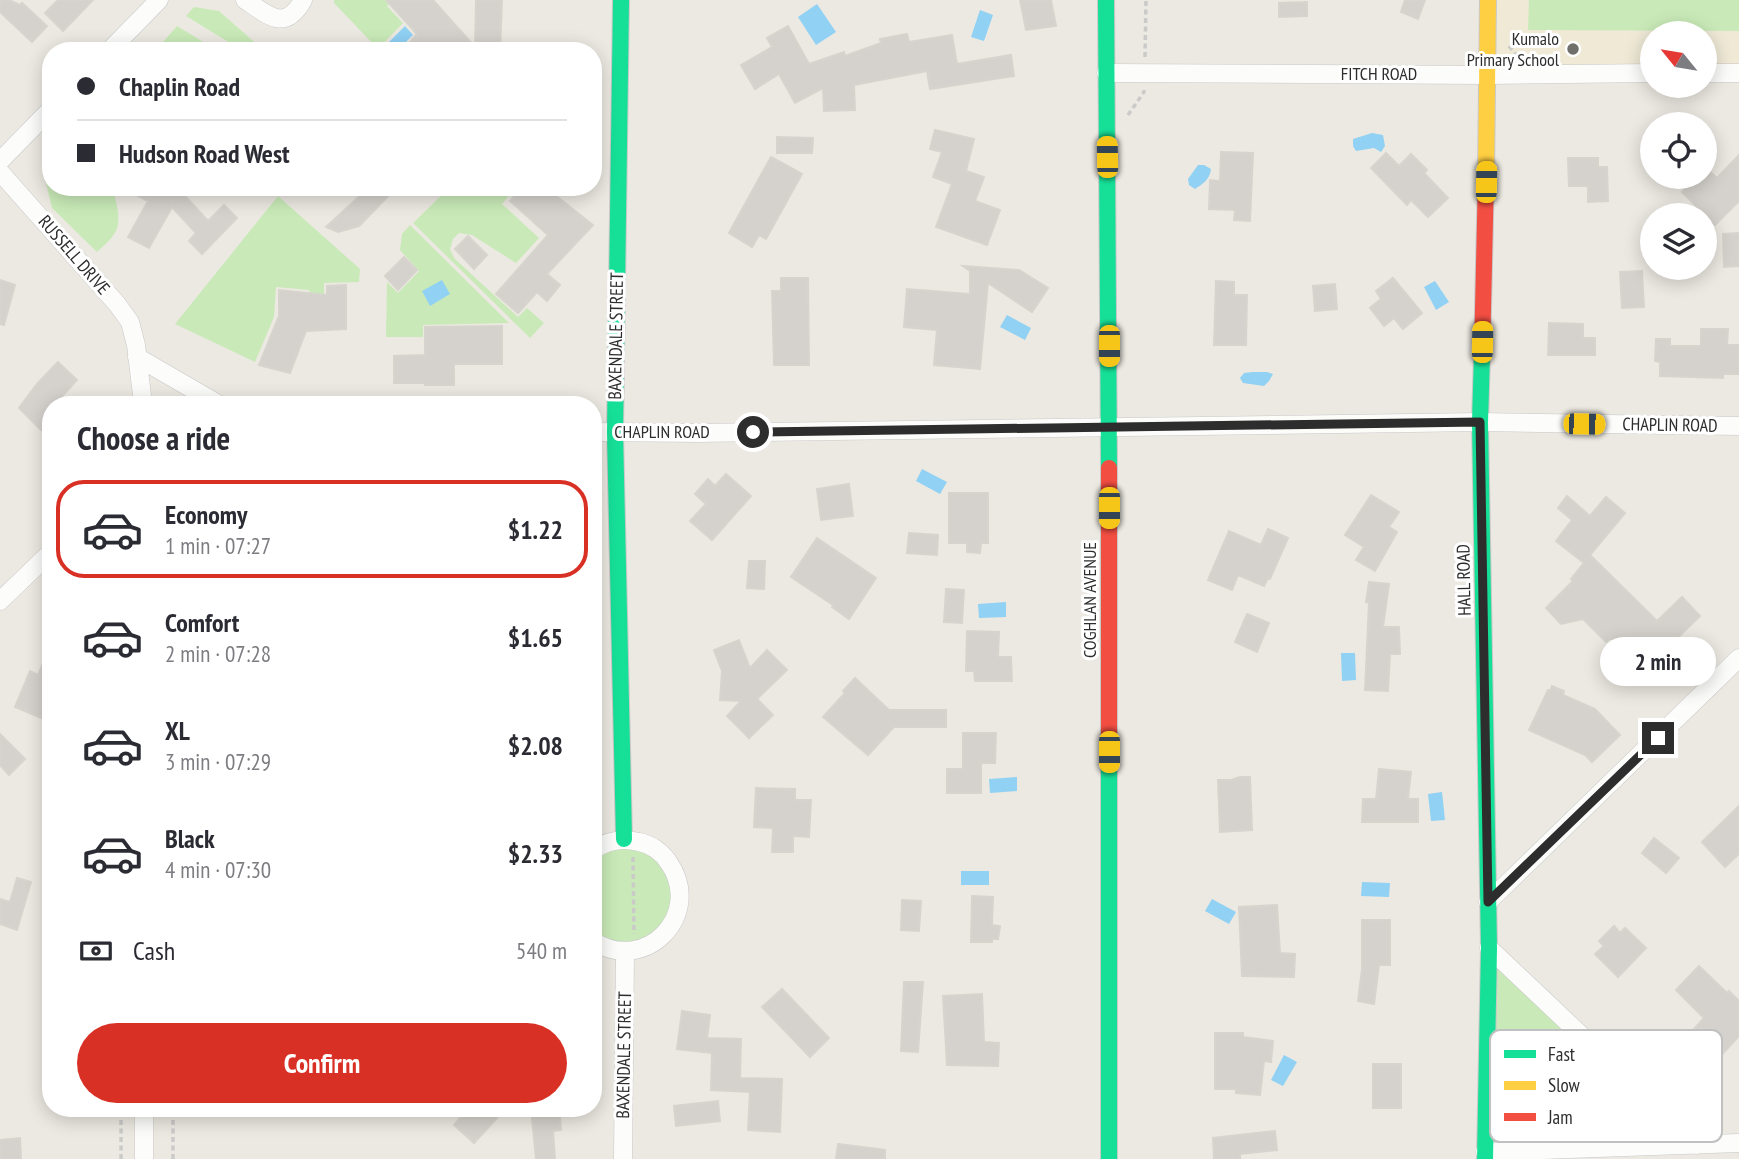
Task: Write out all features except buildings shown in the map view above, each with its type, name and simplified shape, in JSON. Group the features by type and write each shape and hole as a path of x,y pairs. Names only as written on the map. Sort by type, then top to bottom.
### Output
{"street":[{"path":"118,42 159,0"},
{"path":"245,0 273,19 281,20 298,10 303,0"},
{"name":"BAXENDALE STREET","path":"621,0 615,432 628,840"},
{"name":"COGHLAN AVENUE","path":"1106,0 1109,1159"},
{"name":"HALL ROAD","path":"1485,1156 1489,948 1480,422 1488,0"},
{"name":"FITCH ROAD","path":"1106,73 1640,74"},
{"path":"1717,73 1739,73"},
{"path":"0,161 42,118"},
{"name":"RUSSELL DRIVE","path":"0,172 130,322 137,351 142,396"},
{"path":"137,351 206,396"},
{"name":"CHAPLIN ROAD","path":"602,432 699,433 1480,422 1739,426"},
{"path":"0,601 42,561"},
{"path":"1488,902 1739,658"},
{"path":"602,844 628,840 645,843 664,855 676,873 681,895 677,916 665,935 646,947 630,951 602,947"},
{"path":"1489,948 1576,1030"},
{"name":"BAXENDALE STREET","path":"623,1159 630,951"},
{"path":"144,1117 144,1159"},
{"path":"1694,1142 1697,1145"},
{"path":"1485,1156 1739,1143"}],"path":[{"path":"1503,38 1517,56 1531,56"},
{"path":"628,840 630,951"},
{"path":"121,1117 121,1159"},
{"path":"173,1117 173,1159"}],"shaded area":[{"name":"Kumalo Primary School","path":"1494,0 1739,0 1739,65 1717,66 1717,21 1640,21 1640,66 1495,68"}],"green space":[{"path":"334,0 392,0 387,6 403,23 385,42 371,42"},
{"path":"1529,0 1739,0 1739,31 1717,31 1717,21 1640,21 1640,31 1528,30"},
{"path":"194,7 219,11 254,42 228,42 186,16"},
{"path":"177,26 203,42 163,42"},
{"path":"49,196 114,196 118,211 117,229 97,252 52,208"},
{"path":"278,196 360,269 359,282 324,283 324,309 314,308 309,290 276,287 274,317 255,362 175,324"},
{"path":"441,196 509,196 502,204 539,238 516,263 472,235 459,233 453,239 450,249 454,258 518,317 527,308 544,323 530,338 413,223"},
{"path":"410,225 509,323 423,325 423,337 386,337 387,282 398,293 419,271 400,250 402,234"},
{"path":"645,843 681,895 646,947 602,942 602,849"},
{"path":"1494,958 1570,1030 1492,1030"},
{"path":"1490,1085 1490,1142 1659,1142 1488,1148"}],"water":[{"path":"817,4 836,32 816,45 798,17"},
{"path":"980,10 993,15 984,41 971,37"},
{"path":"405,26 413,35 406,42 389,42"},
{"path":"1372,133 1383,135 1385,146 1381,152 1374,148 1356,151 1353,139"},
{"path":"1198,165 1211,169 1208,178 1195,189 1189,185 1188,179"},
{"path":"442,280 450,294 430,306 422,291"},
{"path":"1435,281 1449,302 1436,310 1424,287"},
{"path":"1007,315 1031,328 1025,340 1000,327"},
{"path":"1244,373 1273,374 1264,386 1243,383 1240,378"},
{"path":"922,469 947,482 940,494 916,481"},
{"path":"1006,602 1006,617 979,618 978,604"},
{"path":"1341,653 1355,653 1356,680 1342,681"},
{"path":"1017,777 1017,791 990,793 989,779"},
{"path":"1442,792 1445,820 1431,821 1428,794"},
{"path":"961,871 989,871 989,885 961,885"},
{"path":"1362,882 1390,883 1389,897 1361,896"},
{"path":"1212,899 1236,912 1229,924 1205,911"},
{"path":"1284,1055 1297,1062 1283,1086 1271,1080"}],"traffic: fast":[{"path":"621,0 615,432 624,839"},
{"path":"1106,0 1109,468"},
{"path":"1482,354 1480,422 1489,948 1485,1159"},
{"path":"1109,764 1109,1159"}],"traffic: slow":[{"path":"1486,175 1488,0"}],"traffic: jam":[{"path":"1482,354 1486,175"},
{"path":"1109,468 1109,764"}],"place":[{"name":"Kumalo Primary School","path":"1573,49"}],"route":[{"path":"753,432 1480,422 1488,902 1658,738"}]}
